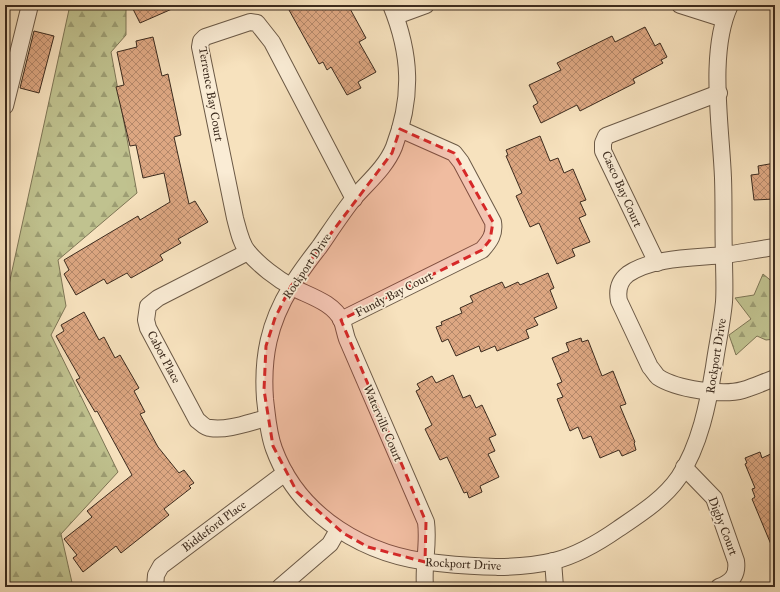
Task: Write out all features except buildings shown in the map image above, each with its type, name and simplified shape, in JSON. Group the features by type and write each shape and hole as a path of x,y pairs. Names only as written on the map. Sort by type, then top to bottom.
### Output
{"street":[{"path":"5,106 30,5"},
{"path":"394,11 426,5"},
{"path":"680,5 727,12"},
{"name":"Rockport Drive","path":"394,11 404,39 408,66 407,97 400,129 392,153 354,199 291,286 275,318 266,346 264,390 267,418 273,446 285,473 297,492 313,509 338,530 368,547 414,561 478,567 520,566 553,561 578,554 641,514 668,491 684,467 699,432 710,393 724,300 723,180 719,93 719,47 727,12"},
{"name":"Terrence Bay Court","path":"248,252 235,218 202,55 201,41 205,37 250,22 257,23 272,42 354,199"},
{"name":"Casco Bay Court","path":"657,263 603,151 603,143 606,136 719,93"},
{"name":"Fundy Bay Court","path":"342,320 482,250 494,230 493,222 461,162 454,153 400,129"},
{"path":"775,247 724,255 673,259 639,268 627,275 619,286 617,292 619,301 650,367 657,376 668,382 710,393 742,391 775,378"},
{"path":"248,252 291,286"},
{"name":"Cabot Place","path":"248,252 158,298 148,306 146,320 148,328 197,420 204,426 210,428 225,427 267,418"},
{"name":"Waterville Court","path":"291,286 318,299 331,308 342,320 347,339 426,522 425,587"},
{"name":"Digby Court","path":"684,467 714,498 736,561 736,576 727,584 719,587"},
{"name":"Biddeford Place","path":"155,587 156,576 161,566 285,473"},
{"path":"280,587 330,544 338,530"},
{"path":"553,561 556,587"}],"highlighted area":[{"path":"400,129 454,153 493,222 490,240 482,250 341,320 426,522 425,562 368,547 343,533 297,492 273,446 264,390 266,346 275,318 291,286 392,153"}],"green space":[{"path":"70,5 126,5 126,35 111,52 137,193 58,260 66,306 51,335 118,472 61,534 73,587 5,587 5,303"},
{"path":"763,274 775,284 775,339 766,340 757,336 736,355 729,335 751,319 735,298 754,295"}]}
